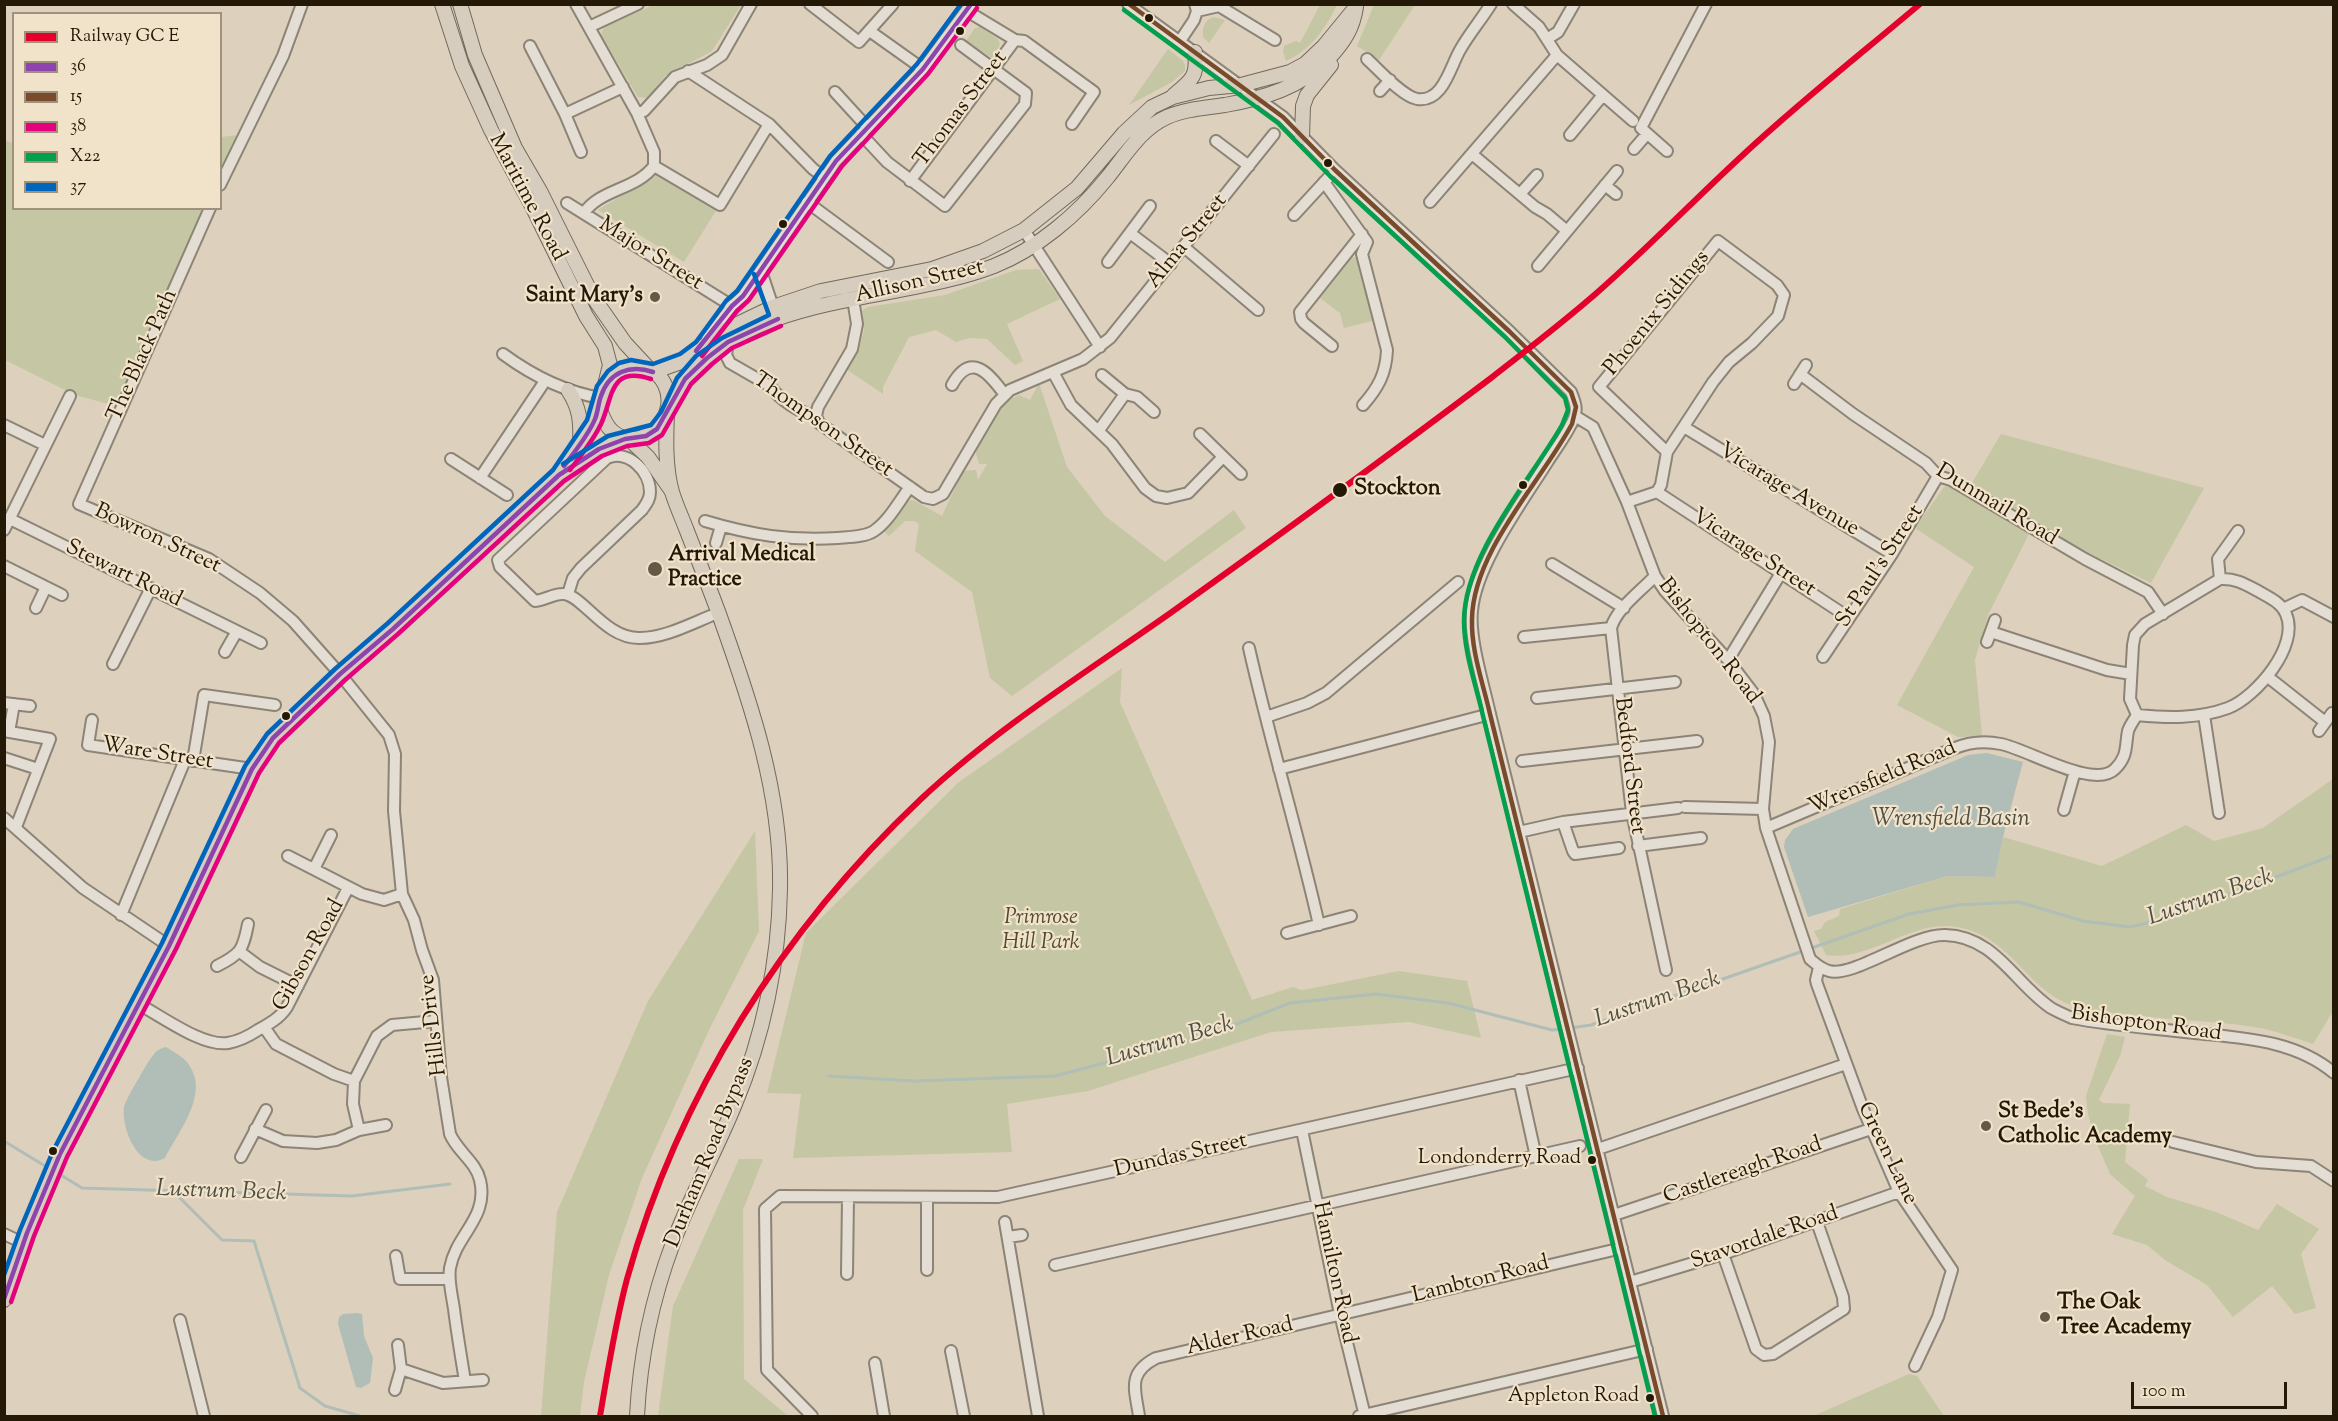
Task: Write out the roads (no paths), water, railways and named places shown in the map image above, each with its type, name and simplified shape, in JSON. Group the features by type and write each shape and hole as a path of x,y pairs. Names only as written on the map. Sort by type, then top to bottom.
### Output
{"main road":[{"name":"Maritime Road","path":"442,4 462,66 491,130 532,206 586,316 605,346 610,365 601,398"},
{"name":"Maritime Road","path":"460,4 475,55 515,148 540,191 593,297 625,343 652,371"},
{"path":"1302,137 1303,106 1307,95 1330,68 1338,48 1354,24 1357,6"},
{"name":"Allison Street","path":"668,411 685,379 707,358 775,313 821,291 932,269 983,251 1024,230 1077,188 1136,121 1152,107 1173,97 1209,88 1241,85 1275,77 1305,64 1324,46 1357,6"},
{"name":"Allison Street","path":"652,371 684,361 725,330 775,313 938,284 995,266 1033,245 1090,199 1138,138 1160,121 1187,110 1258,98 1290,88 1315,70 1338,48"},
{"path":"1173,97 1195,74 1197,66 1195,52"},
{"path":"559,475 594,423 601,398 613,376 633,367 652,371 662,378 668,390 666,450 671,490"},
{"path":"568,390 577,404 580,415 580,443"},
{"path":"601,398 605,422 612,432 627,439 648,457 671,490"},
{"path":"5,1299 23,1243 55,1167 170,946 252,769 273,738 339,674 393,629 559,475 599,449 627,439 646,436 657,429 668,411"},
{"name":"Durham Road Bypass","path":"638,1416 646,1336 663,1274 686,1213 735,1103 758,1035 778,933 780,887 774,801 764,756 742,677 671,490"}],"street":[{"path":"222,181 283,56 302,4"},
{"path":"576,4 637,113 654,152 654,166 646,176 591,204 584,213"},
{"path":"589,27 638,4"},
{"path":"637,113 644,111 675,77 707,65 722,55 751,4"},
{"path":"810,4 859,42 871,32 893,4"},
{"path":"1128,4 1283,117 1335,170 1510,332 1570,392 1576,404 1575,416 1491,555 1471,611 1473,636 1663,1416"},
{"path":"1367,59 1407,95 1418,99 1436,93 1448,77 1460,50 1491,4"},
{"path":"1513,4 1539,27 1557,55 1633,121"},
{"path":"1547,39 1558,32 1574,4"},
{"path":"1667,151 1641,128 1706,4"},
{"path":"1180,40 1194,20 1196,8 1219,6 1275,40"},
{"path":"701,347 732,306 743,296 824,177 864,130 923,69 969,8 1015,40 1024,41 1094,92 1072,124"},
{"path":"871,32 923,69"},
{"name":"Thomas Street","path":"910,181 1015,40"},
{"path":"834,92 887,162 945,206 1025,104 1026,93 960,45"},
{"path":"530,46 565,114 581,152"},
{"path":"1430,202 1557,55"},
{"path":"688,71 769,124 813,169 824,177"},
{"path":"1380,91 1390,80"},
{"path":"565,114 623,87"},
{"path":"1570,135 1603,94"},
{"path":"654,166 720,205 769,124"},
{"name":"Alma Street","path":"1005,395 1010,390 1083,359 1110,338 1274,134"},
{"path":"1634,149 1647,134"},
{"path":"1216,141 1250,166"},
{"path":"1472,154 1567,231"},
{"path":"1294,215 1335,170"},
{"path":"1538,266 1617,171"},
{"path":"1520,194 1537,175"},
{"path":"1324,182 1367,242 1362,254 1387,350 1384,373 1369,391 1363,405"},
{"path":"1605,185 1616,194"},
{"path":"807,202 888,262"},
{"name":"Major Street","path":"567,203 732,306"},
{"path":"1108,262 1150,206"},
{"name":"The Black Path","path":"79,504 209,210"},
{"path":"1024,230 1100,347"},
{"path":"1130,233 1171,264"},
{"path":"1332,346 1300,319 1302,308 1362,234"},
{"name":"Phoenix Sidings","path":"1667,452 1599,387 1718,242 1777,285 1784,295 1778,316 1752,343 1729,362 1684,427"},
{"path":"1184,247 1258,310"},
{"path":"761,271 775,313"},
{"path":"816,416 818,407 852,349 857,324 853,299"},
{"name":"Thompson Street","path":"728,342 726,355 730,363 770,386 774,392 806,415 816,416 819,423 924,497 933,499 944,494 996,404 1005,395"},
{"path":"503,354 545,381 581,395 601,398"},
{"path":"952,386 958,374 969,368 979,368 991,375 1005,395"},
{"path":"1053,372 1071,405 1099,430 1145,488 1156,496 1167,498 1188,493 1223,457"},
{"name":"Dunmail Road","path":"1800,374 1853,414 1926,463 1938,476 1951,480 2085,559 2148,592 2163,614"},
{"path":"1102,375 1125,394 1137,397 1154,412"},
{"path":"480,478 545,381"},
{"path":"1099,430 1125,394"},
{"path":"7,524 70,396"},
{"name":"Bishopton Road","path":"1575,416 1593,427 1627,502 1655,576 1675,604 1728,660 1755,694 1764,716 1768,742 1763,809 1766,828 1810,959 1819,967 1836,972 1924,938 1944,935 1961,937 1993,953 2008,965 2036,996 2052,1009 2072,1018 2246,1038 2281,1045 2306,1055 2334,1073"},
{"path":"4,425 45,446"},
{"path":"1627,502 1657,492 1661,484 1667,452 1684,427"},
{"name":"Vicarage Avenue","path":"1684,427 1892,554"},
{"path":"1200,434 1242,474"},
{"path":"568,594 573,578 581,568 649,501 650,490 647,479 637,465 623,455 607,458 498,560 500,567 535,601 568,594 616,633 637,639 654,637 718,613"},
{"path":"451,459 507,495"},
{"name":"St Paul's Street","path":"1823,657 1892,554 1938,476"},
{"path":"705,521 743,533 774,538 805,540 857,536 873,531 887,519 910,487"},
{"name":"Vicarage Street","path":"1657,492 1848,617"},
{"name":"Bowron Street","path":"79,504 209,559 260,593 293,621 339,674"},
{"name":"Stewart Road","path":"7,524 151,588 261,643"},
{"path":"716,543 722,526"},
{"path":"2220,579 2218,559 2238,531"},
{"path":"1552,564 1624,608"},
{"path":"4,566 62,595"},
{"path":"1728,660 1781,573"},
{"path":"1524,637 1611,628 1613,620 1655,576"},
{"path":"2220,579 2235,579 2274,600 2283,609 2288,621 2289,633 2268,677 2257,690 2237,704 2205,715 2181,718 2137,715 2130,699 2135,635 2145,624 2220,579"},
{"path":"1266,717 1307,703 1326,693 1458,582"},
{"path":"36,608 46,587"},
{"path":"113,664 151,588"},
{"path":"2283,609 2302,600 2334,617"},
{"path":"1995,620 1989,637 2107,670 2131,674"},
{"name":"Bedford Street","path":"1611,628 1632,813 1666,970"},
{"path":"225,652 237,631"},
{"path":"1249,648 1303,854 1319,925"},
{"name":"Hills Drive","path":"339,674 384,728 394,748 395,821 402,894 414,920 431,973 443,1094 450,1134 476,1169 479,1178 482,1201 480,1211 454,1256 449,1279 465,1381"},
{"path":"2268,677 2325,722"},
{"path":"1537,698 1675,682"},
{"path":"121,915 190,760 204,695 276,705"},
{"path":"16,827 50,739 7,731 9,704 30,706"},
{"path":"1280,769 1491,714"},
{"name":"Wrensfield Road","path":"1766,828 1955,748 1972,743 1987,742 2011,747 2091,776 2102,775 2115,769 2125,755 2128,732 2137,715"},
{"path":"2205,715 2218,813"},
{"name":"Ware Street","path":"92,720 88,745 252,769"},
{"path":"1522,761 1697,741"},
{"path":"4,758 38,769"},
{"path":"2064,810 2075,771"},
{"path":"1519,832 1563,822 1681,808 1763,809"},
{"path":"4,818 83,888 170,946"},
{"path":"1563,822 1575,854 1619,848"},
{"name":"Gibson Road","path":"314,869 331,835"},
{"path":"1638,846 1701,838"},
{"name":"Gibson Road","path":"288,856 348,888 378,899 384,900 402,894"},
{"name":"Gibson Road","path":"140,1005 199,1037 215,1043 236,1041 264,1027 283,1013 348,888"},
{"path":"1287,933 1351,916"},
{"path":"217,966 240,952 248,924"},
{"path":"240,952 260,967 297,986"},
{"name":"Green Lane","path":"1819,967 1816,980 1871,1129 1899,1192 1952,1270 1938,1317 1915,1366"},
{"path":"359,1130 353,1104 354,1081 373,1042 381,1031 398,1024 436,1022"},
{"path":"264,1027 276,1044 334,1074 354,1081"},
{"path":"1598,1149 1846,1064"},
{"name":"Dundas Street","path":"812,1416 767,1370 765,1209 780,1196 998,1197 1578,1068"},
{"path":"1519,1080 1536,1157"},
{"path":"241,1157 266,1110"},
{"path":"255,1129 283,1141 317,1143 336,1140 359,1130 386,1125"},
{"name":"Castlereagh Road","path":"1614,1215 1871,1129"},
{"name":"Hamilton Road","path":"1302,1130 1363,1416"},
{"path":"2174,1142 2256,1162 2311,1166 2334,1181"},
{"path":"1055,1265 1580,1146"},
{"name":"Stavordale Road","path":"1630,1282 1723,1254 1899,1192"},
{"path":"847,1274 848,1198"},
{"path":"927,1198 927,1270"},
{"path":"1005,1222 1038,1416"},
{"path":"1723,1254 1756,1349 1764,1355 1773,1354 1844,1309 1843,1297 1817,1222"},
{"path":"4,1234 23,1243"},
{"path":"1008,1237 1022,1235"},
{"name":"Lambton Road","path":"1340,1314 1622,1248"},
{"path":"396,1256 400,1279 449,1279"},
{"name":"Alder Road","path":"1139,1416 1134,1389 1142,1365 1156,1358 1340,1314"},
{"path":"179,1321 204,1416"},
{"path":"395,1390 401,1370 398,1345"},
{"path":"1363,1416 1647,1349"},
{"path":"951,1351 964,1416"},
{"path":"875,1363 884,1416"},
{"path":"401,1370 443,1383 483,1380"}],"water":[{"name":"Wrensfield Basin","path":"1987,753 2023,762 1995,877 1948,876 1808,917 1784,847 1785,840 1793,829 1968,755"},
{"path":"166,1047 185,1060 193,1072 196,1084 195,1097 185,1122 165,1158 155,1161 139,1154 133,1146 125,1126 124,1107 151,1058 158,1050"},
{"path":"343,1314 362,1314 364,1336 373,1358 370,1383 361,1388 356,1387 338,1324 339,1317"}],"waterway":[{"name":"Lustrum Beck","path":"1570,1028 1591,1025 1909,914 1958,905 2019,902 2083,921 2130,927 2168,918 2334,855"},
{"name":"Lustrum Beck","path":"829,1076 915,1081 1055,1076 1209,1035 1290,1003 1376,994 1448,1003 1552,1030 1563,1029"},
{"name":"Lustrum Beck","path":"4,1141 50,1169"},
{"name":"Lustrum Beck","path":"56,1172 82,1188 352,1196 450,1184"},
{"path":"173,1191 222,1240 254,1241 300,1388 325,1406 360,1416"}],"place":[{"name":"Saint Mary's","path":"655,297"},
{"name":"Stockton","path":"1340,490"},
{"name":"Arrival Medical Practice","path":"655,569"},
{"name":"St Bede's Catholic Academy","path":"1986,1126"},
{"name":"Londonderry Road","path":"1592,1160"},
{"name":"The Oak Tree Academy","path":"2045,1317"},
{"name":"Appleton Road","path":"1650,1398"}],"park label":[{"name":"Primrose Hill Park","path":"1041,932"}]}
